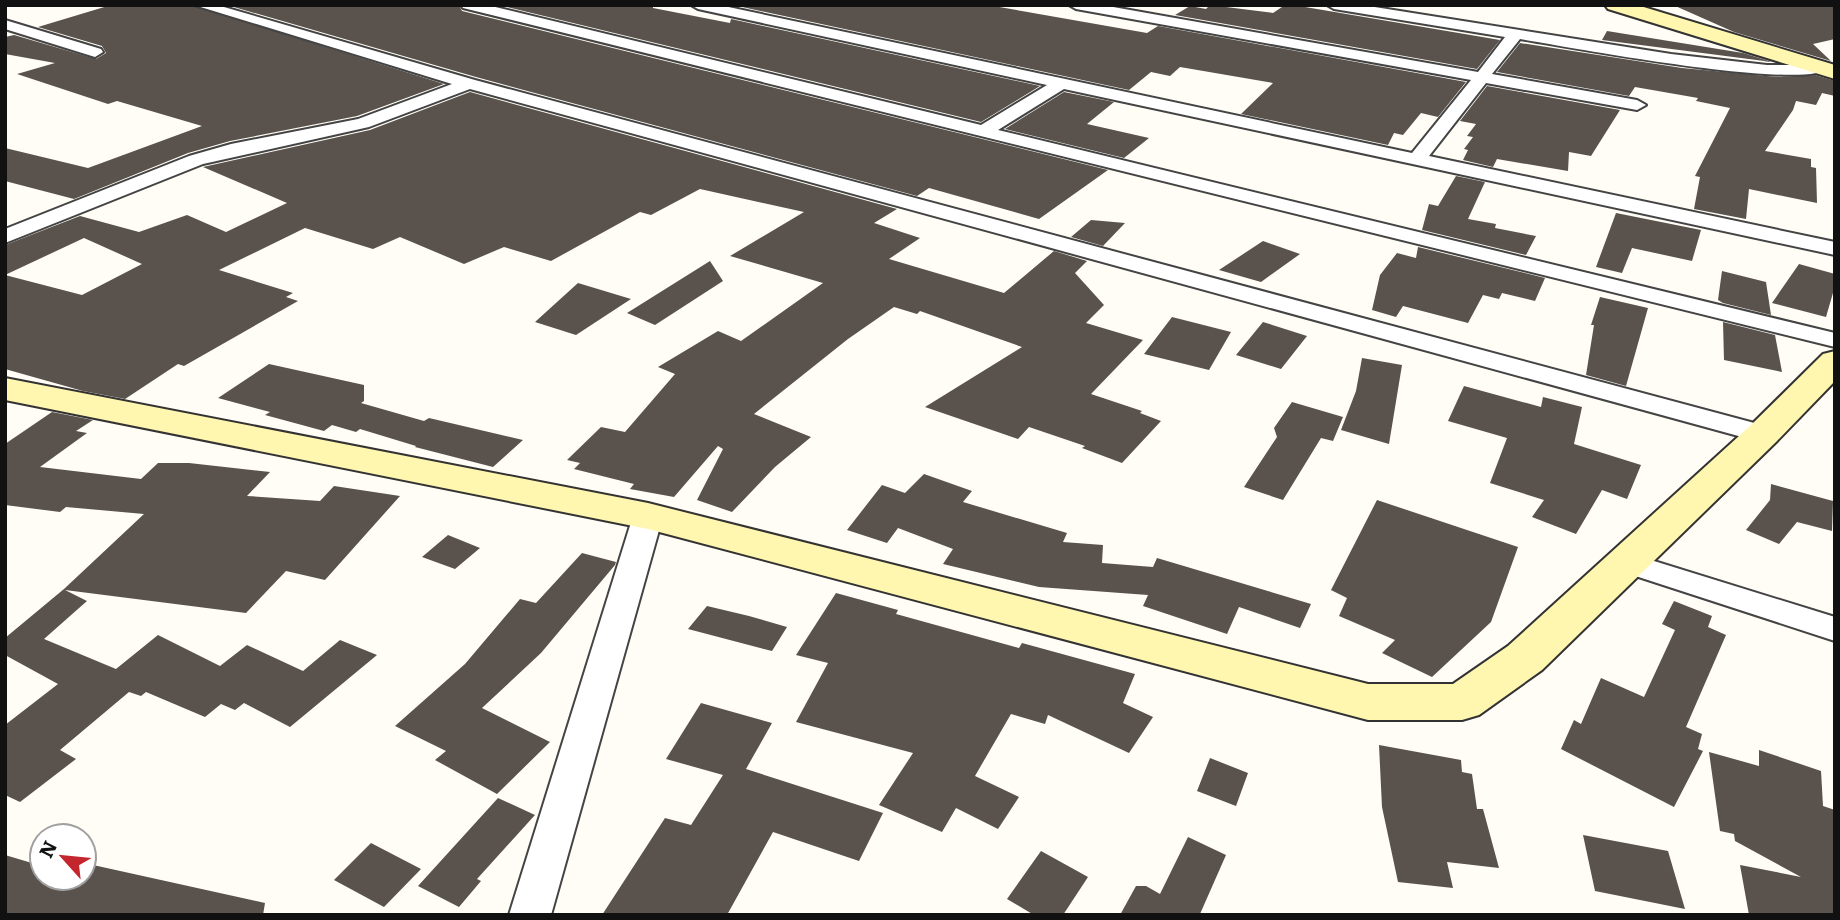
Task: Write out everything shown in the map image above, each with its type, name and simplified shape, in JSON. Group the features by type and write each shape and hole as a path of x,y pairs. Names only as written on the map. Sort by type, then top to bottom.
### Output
{"street":[{"path":"201,5 469,84 1763,434"},
{"path":"468,5 1835,340"},
{"path":"698,5 1835,248"},
{"path":"1076,5 1637,106"},
{"path":"1334,5 1515,36 1753,68 1830,68"},
{"path":"1615,5 1830,68"},
{"path":"1163,21 1179,10"},
{"path":"5,23 95,52"},
{"path":"1417,159 1515,36"},
{"path":"982,132 1062,83"},
{"path":"5,237 196,160 230,150 363,123 469,84"},
{"path":"5,390 648,516 1367,702 1462,702 1525,659 1763,434 1835,361"},
{"path":"530,915 648,516"},
{"path":"1625,562 1835,629"}],"building":[{"path":"111,5 192,5 444,84 357,116 230,141 188,153 74,199 5,181 5,148 88,168 202,126 117,101 108,104 17,74 55,63 5,54 5,37 14,35 96,59 106,53 102,46 38,27"},
{"path":"227,5 459,5 462,11 1108,170 1039,219 929,188 917,196 476,77"},
{"path":"499,5 653,5 653,8 730,23 731,19 1040,86 981,122"},
{"path":"733,5 988,5 1147,33 1158,26 1466,82 1438,117 1421,113 1403,135 1394,133 1388,145 1241,114 1273,83 1180,67 1170,76 1151,72 1129,90"},
{"path":"1210,5 1273,13 1285,5 1305,7 1500,40 1477,69 1175,15 1190,6 1206,9"},
{"path":"1673,5 1835,5 1835,39 1813,44 1831,61 1734,32"},
{"path":"1607,31 1743,53 1772,62 1602,40"},
{"path":"1520,43 1682,68 1777,77 1815,75 1835,81 1835,96 1822,93 1816,105 1796,101 1793,110 1765,151 1811,159 1811,167 1816,168 1817,203 1749,189 1746,219 1694,209 1700,177 1695,176 1730,108 1696,101 1698,98 1635,87 1629,96 1497,72"},
{"path":"1487,86 1620,110 1591,156 1569,152 1568,171 1497,159 1493,167 1463,160 1468,150 1464,149 1473,137 1467,136 1476,124 1460,121"},
{"path":"470,92 897,209 874,223 920,238 889,259 1004,293 1054,251 1087,261 1075,273 1104,305 1086,323 1143,340 1091,394 1142,411 1140,413 1161,421 1122,463 1082,448 1085,446 1029,427 1018,439 925,407 1022,347 920,311 917,314 894,307 848,339 754,414 811,437 775,467 732,512 697,500 723,449 718,446 674,497 630,489 634,484 574,469 580,463 567,460 601,427 625,432 675,374 658,367 718,331 741,341 823,283 730,256 804,212 700,189 651,215 640,212 551,261 504,247 464,264 400,237 373,249 305,228 219,270 293,293 286,297 298,301 184,366 178,364 125,399 83,391 5,369 5,245 80,216 139,232 187,215 226,232 287,203 203,167 370,130","holes":["84,238 142,264 82,295 5,275"]},
{"path":"1064,92 1114,102 1087,124 1149,138 1124,158 1005,129"},
{"path":"1456,176 1485,182 1468,219 1496,224 1495,228 1536,236 1526,255 1422,230 1429,204 1438,206"},
{"path":"1616,213 1701,230 1692,261 1632,248 1622,273 1596,267"},
{"path":"1091,220 1125,223 1103,246 1071,237"},
{"path":"1263,241 1300,254 1261,282 1219,270"},
{"path":"1418,247 1545,278 1535,301 1502,293 1499,299 1483,295 1468,323 1403,306 1396,317 1372,310 1380,275 1397,253 1416,258"},
{"path":"710,261 723,281 655,325 627,313"},
{"path":"1799,264 1835,274 1835,286 1826,317 1772,303"},
{"path":"1722,271 1766,282 1771,315 1718,300"},
{"path":"578,283 631,299 576,335 535,322"},
{"path":"1600,297 1648,308 1626,386 1586,375 1594,325 1591,325"},
{"path":"1172,317 1231,332 1209,370 1144,354"},
{"path":"1263,322 1307,336 1281,369 1236,355"},
{"path":"1723,322 1775,335 1782,372 1724,360"},
{"path":"1362,358 1402,365 1389,444 1341,430 1356,391"},
{"path":"269,364 364,385 364,401 361,403 424,421 429,418 523,440 493,467 415,447 360,429 356,432 332,425 324,431 265,415 270,412 218,398"},
{"path":"1464,386 1541,407 1543,397 1582,407 1574,444 1641,465 1627,499 1602,490 1576,534 1532,517 1544,500 1490,483 1507,438 1448,421"},
{"path":"1292,402 1343,417 1333,441 1321,438 1283,500 1244,487 1277,437 1274,428"},
{"path":"52,412 93,420 76,431 87,433 40,467 141,479 158,463 189,463 270,472 247,496 320,501 334,486 400,496 325,580 286,571 246,613 65,590 87,601 44,639 116,669 158,635 220,666 247,645 303,671 340,640 377,655 290,727 244,703 235,710 221,704 205,717 146,692 141,696 129,692 60,750 76,759 20,802 5,795 5,725 58,684 5,655 5,638 64,589 144,514 66,507 60,512 5,505 5,444"},
{"path":"924,474 972,491 963,502 1067,533 1063,542 1103,545 1102,563 1153,567 1157,558 1311,604 1300,628 1239,607 1227,634 1143,606 1148,595 1039,587 943,564 953,549 898,528 887,543 847,530 882,485 905,493"},
{"path":"1771,484 1833,501 1832,531 1797,522 1779,544 1746,530 1770,500"},
{"path":"1377,500 1518,547 1491,622 1432,677 1382,653 1395,640 1339,616 1347,598 1331,590"},
{"path":"448,535 480,548 455,569 422,557"},
{"path":"582,553 616,562 541,653 482,708 550,742 497,794 435,760 446,751 395,726 465,664 520,599 536,603"},
{"path":"836,593 898,610 896,614 1019,648 1022,643 1135,674 1123,703 1153,717 1129,753 1048,715 1045,724 1011,714 975,776 1019,797 998,829 956,808 942,832 879,805 913,753 796,722 828,663 796,655"},
{"path":"1674,601 1712,616 1708,627 1726,635 1686,727 1702,734 1698,749 1703,751 1674,807 1561,749 1574,720 1581,724 1601,678 1644,697 1675,630 1662,624"},
{"path":"707,606 787,627 772,651 688,629"},
{"path":"701,703 772,723 746,769 883,813 859,861 773,832 727,915 602,915 665,818 691,825 723,775 666,759"},
{"path":"1379,745 1461,760 1462,772 1472,774 1477,809 1483,809 1499,868 1447,862 1453,888 1398,882 1382,807"},
{"path":"1759,750 1821,771 1823,806 1835,810 1835,915 1749,915 1740,865 1801,877 1735,841 1734,834 1720,831 1709,752 1759,766"},
{"path":"1210,758 1248,773 1236,806 1197,791"},
{"path":"498,798 535,815 477,879 481,881 459,907 418,886"},
{"path":"1583,835 1668,851 1685,909 1595,891"},
{"path":"1188,837 1226,855 1200,914 1202,915 1120,915 1136,886 1146,886 1160,894"},
{"path":"371,843 421,869 384,907 334,880"},
{"path":"1041,851 1088,877 1063,915 1034,915 1007,899"},
{"path":"5,855 28,862 28,892 98,892 98,866 265,903 263,915 5,915"}]}
